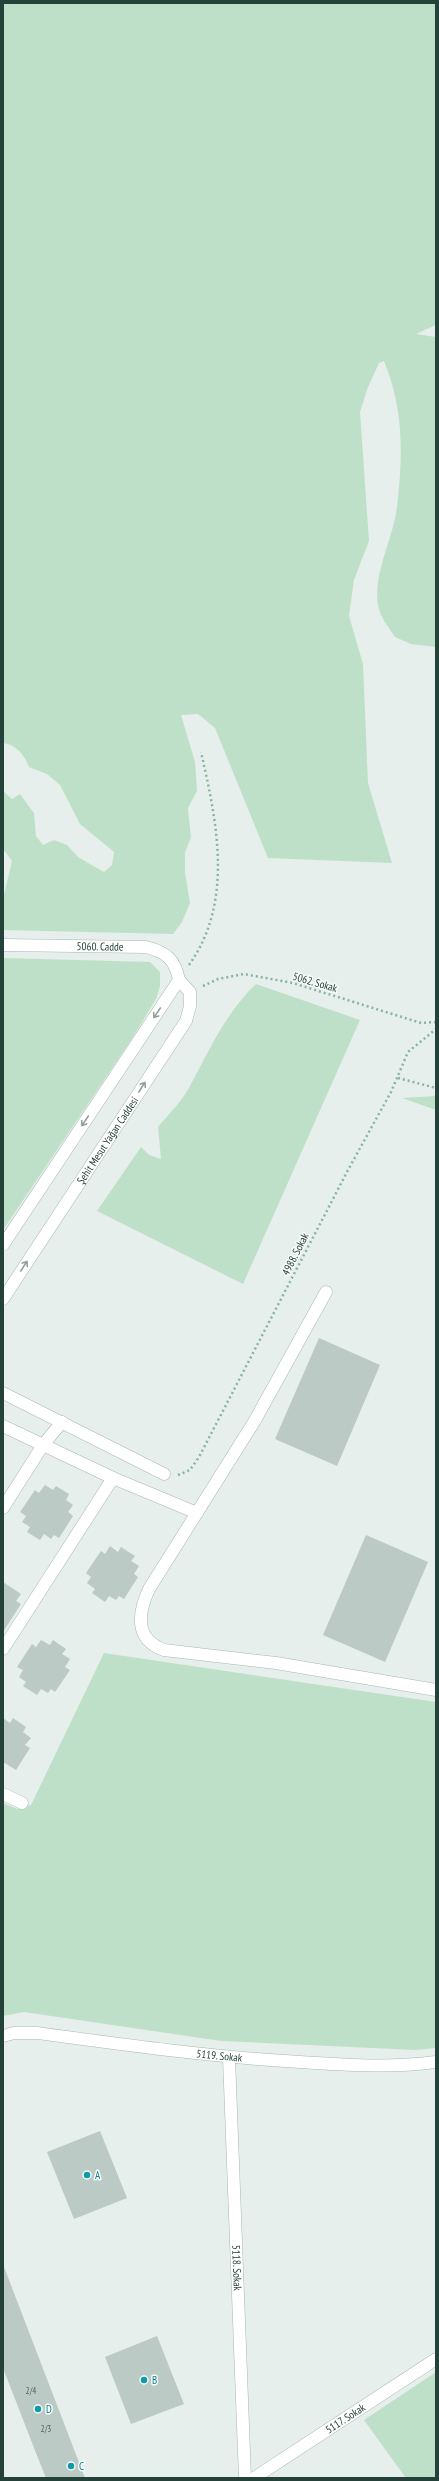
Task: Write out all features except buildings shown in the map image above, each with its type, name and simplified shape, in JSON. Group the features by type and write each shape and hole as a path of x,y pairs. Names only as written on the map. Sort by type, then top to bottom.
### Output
{"street":[{"name":"5060. Cadde","path":"3,945 146,947 164,953 172,959 177,967 178,980"},
{"path":"3,1245 178,980 190,992"},
{"name":"Şehit Mesut Yağan Caddesi","path":"3,1298 186,1021 190,1006 190,992"},
{"path":"326,1292 254,1422 144,1601 141,1620 142,1629 148,1642 164,1650 276,1663 436,1690"},
{"path":"3,1393 164,1474"},
{"path":"3,1508 43,1445 62,1422"},
{"path":"3,1426 113,1478 197,1513"},
{"path":"3,1649 113,1478"},
{"path":"3,1794 22,1802"},
{"name":"5119. Sokak","path":"3,2036 14,2033 37,2033 229,2058 350,2066 406,2066 436,2062"},
{"name":"5118. Sokak","path":"229,2058 245,2478"},
{"name":"5117. Sokak","path":"254,2478 436,2359"}],"path":[{"path":"178,980 203,943 213,918 217,884 215,820 201,752"},
{"name":"5062. Sokak","path":"190,992 218,978 244,974 293,983 421,1023 436,1022"},
{"name":"4988. Sokak","path":"164,1474 178,1475 190,1470 199,1457 348,1170 398,1078 408,1052 436,1029"},
{"path":"398,1078 436,1088"}],"green space":[{"path":"3,3 436,3 436,325 416,334 436,337 436,647 411,644 395,637 383,618 378,605 378,581 397,507 401,451 395,397 391,379 384,361 379,363 368,387 360,412 369,541 354,580 349,616 363,664 368,783 392,863 268,858 215,728 198,714 181,715 195,762 197,791 188,808 191,838 185,852 185,873 190,903 182,922 173,934 3,930 3,899 12,861 3,849 3,791 12,799 20,794 34,813 36,836 43,845 54,840 67,845 78,857 104,872 112,865 114,852 80,824 60,785 47,774 29,767 25,758 16,748 3,743"},
{"path":"3,958 150,962 160,972 160,986 156,999 131,1040 3,1230"},
{"path":"256,984 360,1020 243,1284 97,1211 141,1147 149,1155 161,1159 158,1127 187,1092 227,1019 245,995"},
{"path":"436,1096 436,1110 402,1098"},
{"path":"104,1653 436,1702 436,2048 415,2050 221,2041 24,2012 3,2016 3,1803 17,1809 31,1805"},
{"path":"436,2372 436,2478 406,2478 364,2420"}],"place":[{"name":"A","path":"87,2175"},
{"name":"B","path":"144,2380"},
{"name":"D","path":"38,2409"},
{"name":"C","path":"71,2466"}]}
